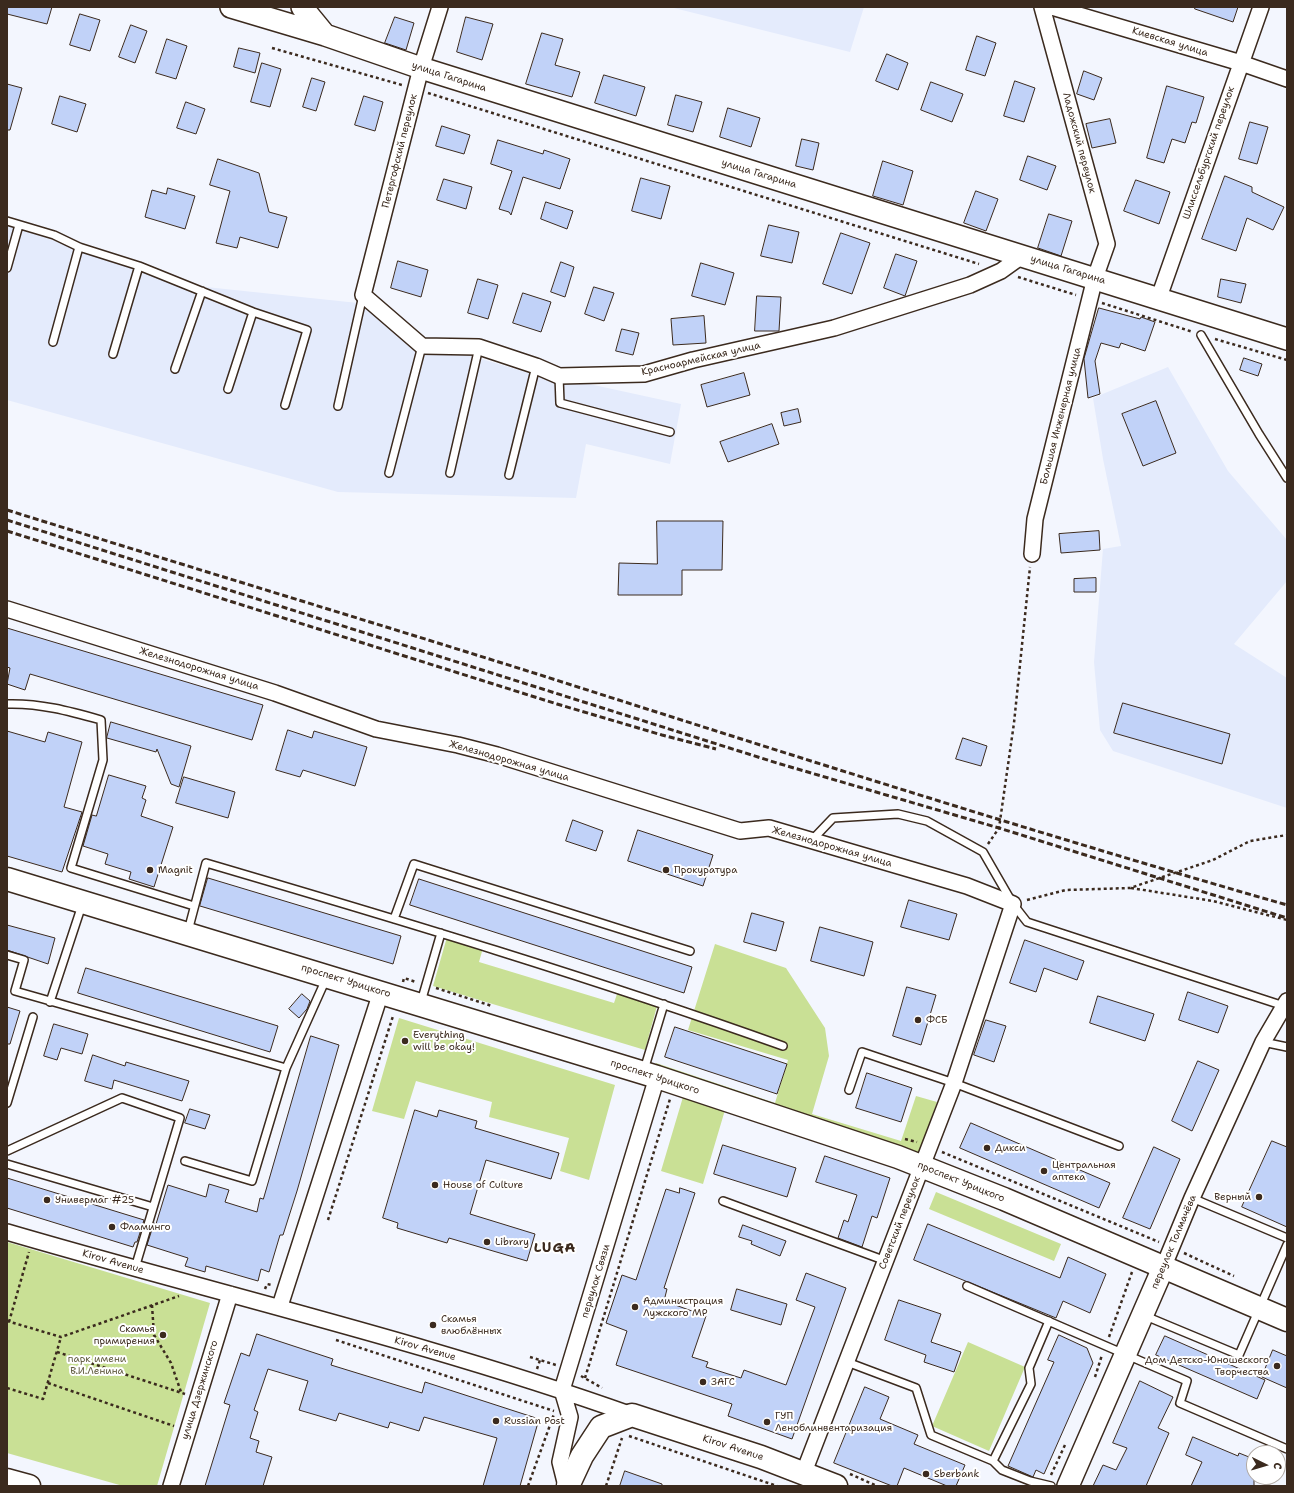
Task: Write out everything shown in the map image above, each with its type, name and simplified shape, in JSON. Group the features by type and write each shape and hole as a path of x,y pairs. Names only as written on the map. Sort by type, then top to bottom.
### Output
{"main road":[{"name":"проспект Урицкого","path":"7,879 420,1004 651,1081 926,1156 1132,1267 1259,1308 1287,1320"},
{"name":"Kirov Avenue","path":"632,1415 804,1472 836,1486"},
{"path":"567,1486 582,1456 600,1427 632,1415"},
{"path":"7,1480 29,1486"}],"street":[{"name":"улица Гагарина","path":"230,7 325,35 421,68 1095,278 1158,300 1287,339"},
{"path":"302,7 325,35"},
{"name":"Петергофский переулок","path":"363,295 421,68 440,7"},
{"name":"Ладожский переулок","path":"1042,7 1107,244 1095,278"},
{"name":"Киевская улица","path":"1052,7 1241,63 1287,79"},
{"name":"Шлиссельбургский переулок","path":"1158,300 1261,7"},
{"name":"Красноармейская улица","path":"422,346 479,347 536,366 559,376 644,374 693,360 834,328 970,285 1001,271 1022,256"},
{"name":"Большая Инженерная улица","path":"1032,554 1035,519 1095,278"},
{"path":"363,295 422,346"},
{"name":"Железнодорожная улица","path":"7,609 275,693 376,729 458,745 740,831 769,828 967,886 1013,904"},
{"name":"Советский переулок","path":"804,1472 954,1083 1013,904"},
{"path":"280,1306 389,995"},
{"name":"переулок Толмачёва","path":"1068,1486 1143,1315 1192,1198 1264,1042 1285,1003"},
{"name":"переулок Связи","path":"562,1390 651,1081"},
{"name":"Kirov Avenue","path":"7,1232 230,1294 280,1306 534,1381 632,1415"},
{"name":"улица Дзержинского","path":"171,1486 230,1294"},
{"path":"562,1390 570,1417 560,1462 567,1486"}],"lane":[{"path":"7,221 54,235 79,247 139,266 253,312 307,330 285,405"},
{"path":"7,268 20,225"},
{"path":"53,342 79,247"},
{"path":"113,354 139,266"},
{"path":"175,369 202,291"},
{"path":"338,406 363,295"},
{"path":"228,389 253,312"},
{"path":"1202,334 1259,434 1287,478"},
{"path":"389,473 422,346"},
{"path":"450,473 479,347"},
{"path":"509,474 536,366"},
{"path":"559,376 560,403 670,432"},
{"path":"7,704 30,703 57,707 101,720 103,760 71,868 194,906"},
{"path":"812,840 833,818 898,814 927,821 983,852 1013,904 1027,922 1285,1003"},
{"path":"187,933 206,863 394,918 664,1004 783,1046"},
{"path":"394,918 414,864 690,951"},
{"path":"50,1002 83,903"},
{"path":"420,1004 441,934"},
{"path":"7,955 24,960 15,991 286,1068"},
{"path":"185,1161 252,1181 286,1068 327,976"},
{"path":"651,1081 664,1004"},
{"path":"7,1103 33,1017"},
{"path":"1264,1042 1287,1047"},
{"path":"849,1090 862,1052 954,1083 1119,1146"},
{"path":"7,1151 122,1098 180,1118 135,1268"},
{"path":"7,1164 153,1207"},
{"path":"1192,1198 1287,1238"},
{"path":"723,1201 886,1261"},
{"path":"1143,1315 1239,1355 1287,1245"},
{"path":"967,1286 1187,1381 1180,1403 1287,1450"},
{"path":"993,1461 1031,1384 1029,1368 1049,1321"},
{"path":"847,1362 916,1388 930,1435 993,1461 1002,1470 1009,1473 1030,1481 1049,1485"}],"path":[{"path":"272,48 416,89 1287,360"},
{"path":"983,852 999,828 1017,701 1032,554"},
{"path":"1130,888 1213,860 1250,841 1287,835"},
{"path":"1013,904 1066,890 1130,888 1213,901 1287,920"},
{"path":"328,1220 389,995"},
{"path":"585,1378 671,1099 651,1081"},
{"path":"926,1156 1147,1237 1238,1278"},
{"path":"1093,1381 1132,1267 1147,1237"},
{"path":"32,1240 8,1322 61,1337 182,1295"},
{"path":"1132,1267 1160,1275"},
{"path":"260,1301 267,1284"},
{"path":"152,1305 154,1335 171,1363 181,1393"},
{"path":"7,1388 43,1399 61,1337"},
{"path":"333,1339 570,1417"},
{"path":"57,1352 198,1398"},
{"path":"530,1357 540,1360"},
{"path":"48,1383 188,1430"},
{"path":"528,1486 554,1412"},
{"path":"606,1486 623,1434 777,1486"},
{"path":"1049,1485 1066,1443"}],"shaded area":[{"path":"670,7 864,7 850,52"},
{"path":"7,225 187,285 358,303 454,351 546,378 580,382 681,404 670,464 586,444 576,498 338,492 7,400"},
{"path":"1168,367 1228,471 1287,540 1287,581 1234,644 1287,678 1287,808 1113,751 1100,730 1094,662 1103,549 1121,546 1103,459 1093,398"}],"green space":[{"path":"447,937 483,948 479,962 614,1003 617,994 657,1006 645,1050 433,986"},
{"path":"715,944 786,968 825,1028 829,1056 812,1114 901,1141 916,1096 937,1102 916,1162 652,1077 656,1063 775,1103 788,1060 688,1030"},
{"path":"399,1018 615,1085 589,1180 560,1171 569,1138 489,1117 492,1102 416,1081 404,1119 372,1111"},
{"path":"683,1097 725,1110 703,1184 661,1171"},
{"path":"936,1192 1061,1244 1054,1261 929,1209"},
{"name":"парк имени В.И.Ленина","path":"7,1242 210,1303 157,1486 123,1486 7,1453"},
{"path":"968,1342 1025,1367 989,1451 932,1426"}],"building":[{"path":"7,7 52,7 47,24 7,14"},
{"path":"1195,7 1238,7 1233,22 1195,9"},
{"path":"80,14 100,20 90,51 70,45"},
{"path":"395,17 414,23 406,50 385,43"},
{"path":"466,17 493,24 482,60 457,52"},
{"path":"131,25 147,31 135,63 119,57"},
{"path":"542,33 563,39 555,65 580,72 572,97 526,84"},
{"path":"977,36 996,43 985,76 966,70"},
{"path":"167,39 187,46 176,79 156,73"},
{"path":"239,48 260,53 255,73 234,67"},
{"path":"887,54 908,63 898,90 876,81"},
{"path":"262,63 281,69 270,107 251,102"},
{"path":"1084,71 1102,78 1094,100 1077,94"},
{"path":"604,75 645,87 636,116 595,103"},
{"path":"312,78 325,82 316,111 303,107"},
{"path":"1015,81 1035,88 1024,122 1004,116"},
{"path":"931,82 963,94 952,122 921,110"},
{"path":"7,84 22,88 10,130 7,130"},
{"path":"1167,86 1204,97 1196,123 1192,122 1185,143 1172,139 1164,163 1147,158"},
{"path":"676,95 702,102 693,132 668,125"},
{"path":"60,96 86,104 77,132 52,124"},
{"path":"364,96 383,102 375,131 355,125"},
{"path":"186,102 205,109 196,134 177,128"},
{"path":"728,108 760,118 751,147 720,137"},
{"path":"1110,119 1116,143 1092,148 1086,124"},
{"path":"1250,122 1268,127 1257,164 1239,159"},
{"path":"442,126 470,135 464,154 436,146"},
{"path":"802,139 819,143 813,170 796,166"},
{"path":"498,140 543,154 544,150 570,159 560,189 523,177 511,215 509,212 499,209 512,171 491,164"},
{"path":"1028,156 1056,166 1047,190 1020,180"},
{"path":"218,159 259,173 269,212 287,217 278,248 240,237 237,248 216,243 230,191 210,185"},
{"path":"883,161 913,171 903,205 873,196"},
{"path":"1225,176 1252,187 1252,192 1284,207 1273,230 1247,218 1236,251 1202,239"},
{"path":"641,178 670,186 661,219 632,211"},
{"path":"444,179 472,187 466,209 437,200"},
{"path":"1136,180 1170,192 1159,224 1124,211"},
{"path":"168,188 195,196 185,229 145,217 152,190 166,194"},
{"path":"976,191 998,199 986,231 964,223"},
{"path":"546,202 573,211 567,229 541,219"},
{"path":"1049,214 1072,221 1061,256 1038,248"},
{"path":"769,225 799,232 792,263 761,256"},
{"path":"841,233 870,243 852,294 823,284"},
{"path":"896,254 917,261 905,296 884,288"},
{"path":"398,261 428,270 421,297 391,288"},
{"path":"561,262 574,267 565,297 551,292"},
{"path":"701,263 734,273 725,305 692,296"},
{"path":"478,279 498,285 488,319 468,313"},
{"path":"1221,279 1246,284 1241,303 1218,297"},
{"path":"594,287 614,293 604,321 585,314"},
{"path":"523,293 551,302 541,332 513,323"},
{"path":"757,296 781,297 779,331 755,331"},
{"path":"1099,308 1140,319 1141,317 1155,322 1145,351 1121,343 1119,348 1101,343 1095,361 1100,394 1088,398 1084,359"},
{"path":"704,316 706,343 673,345 671,319"},
{"path":"622,329 639,333 633,355 616,351"},
{"path":"1244,358 1262,364 1258,376 1240,370"},
{"path":"744,373 750,395 707,407 701,385"},
{"path":"1156,401 1176,453 1143,466 1122,414"},
{"path":"798,409 801,422 784,426 781,413"},
{"path":"772,424 779,444 728,462 720,442"},
{"path":"657,521 723,521 722,570 682,570 682,595 618,595 619,563 657,564"},
{"path":"1099,531 1100,550 1061,553 1059,534"},
{"path":"1096,578 1096,592 1074,592 1074,579"},
{"path":"7,628 263,705 252,740 30,674 25,690 7,684 10,668 7,667"},
{"path":"1123,703 1230,734 1222,764 1114,733"},
{"path":"111,722 191,746 179,787 171,784 157,749 156,752 107,738"},
{"path":"288,730 312,738 314,731 367,747 355,786 303,770 300,777 276,770"},
{"path":"7,731 45,742 48,732 82,742 64,807 82,812 62,872 7,856"},
{"path":"963,738 987,746 981,766 956,759"},
{"path":"109,775 146,786 142,798 146,800 141,816 173,827 154,887 129,879 131,872 105,864 108,854 83,846 92,815 96,816"},
{"path":"184,777 235,792 228,818 176,803"},
{"path":"573,820 603,831 596,851 566,841"},
{"path":"638,830 713,855 703,886 628,861"},
{"path":"208,878 401,936 393,964 200,906"},
{"path":"419,879 692,967 684,993 410,905"},
{"path":"909,900 957,914 949,940 901,927"},
{"path":"752,913 784,922 776,951 744,942"},
{"path":"7,925 55,938 48,964 7,950"},
{"path":"820,927 873,942 864,976 811,961"},
{"path":"1025,940 1084,961 1077,980 1044,968 1036,992 1010,983"},
{"path":"86,968 278,1026 270,1052 78,993"},
{"path":"907,987 936,995 921,1045 893,1036"},
{"path":"1188,992 1228,1006 1218,1033 1179,1020"},
{"path":"302,994 310,1001 307,1009 299,1018 289,1009"},
{"path":"1098,996 1154,1014 1145,1041 1090,1023"},
{"path":"7,1007 20,1011 10,1044 7,1044"},
{"path":"986,1020 1006,1026 994,1062 974,1055"},
{"path":"54,1024 88,1034 82,1054 61,1048 57,1060 44,1056"},
{"path":"675,1027 787,1064 777,1094 665,1057"},
{"path":"311,1036 339,1045 297,1191 283,1235 280,1235 269,1272 261,1269 258,1281 206,1266 205,1272 185,1266 188,1258 147,1245 154,1223 156,1224 168,1185 206,1197 209,1184 229,1190 225,1202 257,1212 260,1198 263,1199"},
{"path":"93,1055 125,1066 126,1062 189,1081 182,1101 114,1080 112,1089 85,1081"},
{"path":"1198,1061 1219,1070 1192,1131 1172,1121"},
{"path":"867,1073 912,1088 901,1122 856,1108"},
{"path":"190,1109 210,1115 205,1129 185,1123"},
{"name":"House of Culture","path":"415,1110 437,1117 439,1110 477,1121 475,1128 559,1153 551,1179 486,1160 470,1214 535,1234 527,1261 449,1238 447,1243 397,1228 398,1223 383,1218"},
{"path":"971,1123 1110,1183 1099,1208 960,1148"},
{"path":"1272,1141 1287,1147 1287,1227 1242,1207"},
{"path":"723,1145 796,1168 787,1197 714,1174"},
{"path":"1154,1147 1180,1159 1150,1229 1123,1218"},
{"path":"825,1156 890,1178 877,1218 872,1216 862,1247 838,1238 844,1220 848,1222 857,1195 816,1182"},
{"path":"7,1178 144,1220 137,1242 135,1242 133,1247 7,1208"},
{"path":"680,1188 695,1193 664,1288 667,1289 664,1301 706,1316 692,1357 708,1362 706,1367 741,1378 744,1370 786,1385 815,1307 796,1300 806,1273 846,1288 792,1439 728,1416 732,1404 616,1365 627,1331 606,1323 622,1275 636,1280 666,1189 679,1193"},
{"path":"928,1224 1060,1278 1068,1257 1106,1274 1090,1313 1063,1301 1056,1318 914,1260"},
{"path":"743,1225 786,1241 780,1256 751,1244 752,1241 739,1237"},
{"path":"737,1289 787,1304 781,1325 731,1310"},
{"path":"899,1300 941,1314 931,1342 961,1352 954,1372 924,1362 926,1355 885,1340"},
{"path":"257,1334 333,1359 331,1365 422,1393 425,1382 539,1419 520,1486 483,1486 497,1438 424,1417 419,1431 390,1422 388,1428 339,1413 336,1421 299,1410 308,1381 268,1369 254,1410 258,1412 250,1438 259,1441 256,1452 272,1457 263,1486 205,1486 230,1405 224,1403 241,1353 249,1356"},
{"path":"1059,1335 1087,1348 1093,1363 1044,1474 1036,1470 1033,1477 1008,1466 1054,1362 1048,1360"},
{"path":"1165,1336 1265,1380 1257,1399 1156,1355"},
{"name":"Дом Детско-Юношеского Творчества","path":"1273,1350 1287,1356 1287,1388 1262,1377"},
{"path":"1140,1381 1173,1397 1158,1428 1169,1433 1146,1486 1093,1486 1103,1465 1116,1470 1127,1448 1113,1443"},
{"path":"865,1387 889,1397 880,1419 918,1435 914,1444 965,1465 956,1486 947,1486 904,1468 897,1486 892,1486 834,1463"},
{"path":"1193,1437 1238,1456 1239,1453 1246,1456 1246,1485 1254,1486 1191,1486 1202,1462 1186,1455"},
{"path":"625,1471 662,1484 662,1486 620,1486"}],"railway":[{"path":"7,510 468,652 816,763 1193,878 1287,905"},
{"path":"7,520 777,763 999,828 1287,918"},
{"path":"7,531 557,704 662,735 716,749"}],"place":[{"name":"Magnit","path":"150,870"},
{"name":"Прокуратура","path":"666,870"},
{"name":"ФСБ","path":"918,1020"},
{"name":"Everything will be okay!","path":"405,1041"},
{"name":"Дикси","path":"987,1148"},
{"name":"Центральная аптека","path":"1044,1171"},
{"name":"House of Culture","path":"435,1185"},
{"name":"Верный","path":"1259,1197"},
{"name":"Универмаг #25","path":"47,1200"},
{"name":"Фламинго","path":"112,1227"},
{"name":"Library","path":"487,1242"},
{"name":"Администрация Лужского МР","path":"635,1307"},
{"name":"Скамья влюблённых","path":"433,1325"},
{"name":"Скамья примирения","path":"163,1335"},
{"name":"Дом Детско-Юношеского Творчества","path":"1277,1366"},
{"name":"ЗАГС","path":"703,1382"},
{"name":"Russian Post","path":"496,1421"},
{"name":"ГУП Леноблинвентаризация","path":"767,1422"},
{"name":"Sberbank","path":"926,1474"}],"district":[{"name":"LUGA","path":"555,1248"}]}
